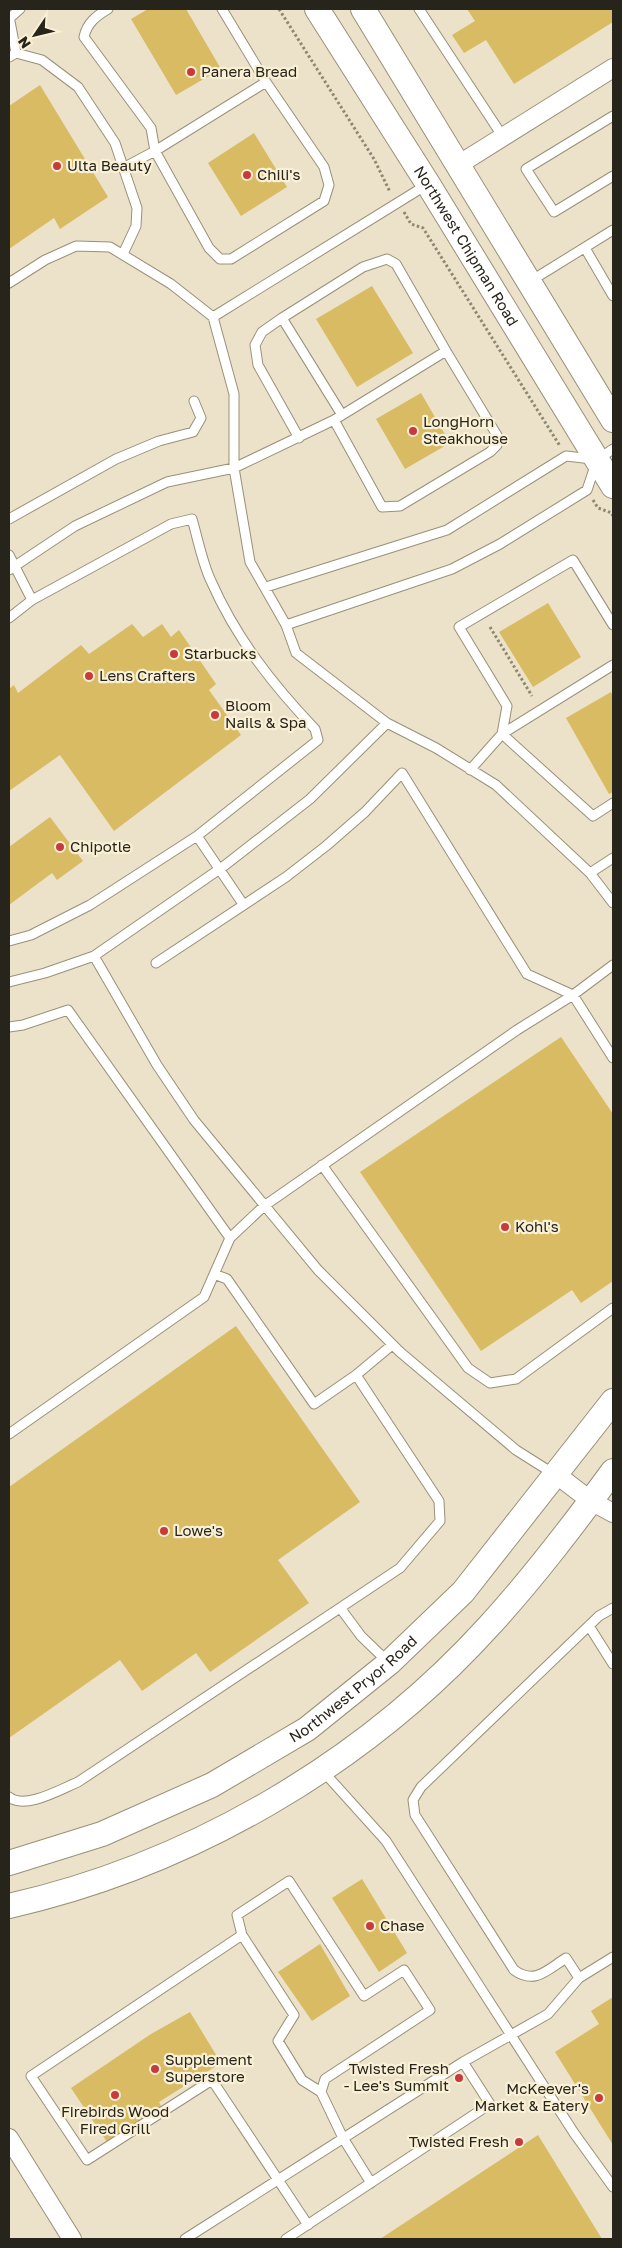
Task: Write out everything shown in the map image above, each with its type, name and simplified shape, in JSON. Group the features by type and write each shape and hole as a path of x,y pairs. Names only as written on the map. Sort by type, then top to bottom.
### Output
{"main road":[{"name":"Northwest Chipman Road","path":"317,9 428,184 605,454 613,486"},
{"path":"369,11 458,165 613,420"},
{"path":"394,130 433,160 458,165"},
{"name":"Northwest Pryor Road","path":"9,1863 102,1834 212,1785 307,1729 389,1663 463,1592 557,1475 613,1401"},
{"path":"9,1906 109,1877 228,1827 292,1790 352,1750 411,1702 488,1627 548,1557 613,1470"}],"street":[{"path":"458,165 613,68"},
{"path":"557,1475 591,1501 613,1513"},
{"path":"9,2138 72,2239"}],"lane":[{"path":"20,9 10,17 13,55 42,60 78,87 115,143 137,208 136,226 124,254"},
{"path":"108,9 98,14 86,27 84,37 151,128 155,152 209,248 220,258 231,259 324,201 329,185 324,167 266,82 222,9"},
{"path":"419,9 503,137"},
{"path":"123,168 155,152 266,82"},
{"path":"613,116 526,169 554,212 613,176"},
{"path":"213,317 428,184"},
{"path":"529,282 613,230"},
{"path":"9,283 45,260 76,246 110,246 171,284 213,317 234,394 234,468 250,562 286,624 296,653 387,723 436,748 496,785 590,873 613,903"},
{"path":"585,248 613,296"},
{"path":"299,438 258,365 255,345 262,332 282,318 363,266 387,259 396,264 498,437 497,445 490,452 400,506 382,507 334,420"},
{"path":"282,318 342,415"},
{"path":"12,568 75,526 167,482 234,468 299,438 334,420 446,351"},
{"path":"9,519 116,459 159,441 192,432 201,418 194,402"},
{"path":"266,587 447,530 566,456 605,454 587,490 500,544 452,568 286,624"},
{"path":"9,618 32,600 171,524 192,519 210,580 235,628 266,676 315,728 318,740 197,836 90,905 31,935 9,941"},
{"path":"9,555 12,568 32,600"},
{"path":"502,734 507,706 459,627 573,560 613,625"},
{"path":"470,770 502,734 613,666"},
{"path":"9,982 45,973 94,956 219,869 310,799 387,723"},
{"path":"502,734 593,816 613,803"},
{"path":"156,964 286,876 326,846 365,812 402,773 527,974 573,995 613,1058"},
{"path":"197,836 243,904"},
{"path":"590,873 613,858"},
{"path":"94,956 157,1065 194,1120 318,1270 392,1345 516,1450 557,1475"},
{"path":"9,1434 204,1297 230,1238 264,1206 517,1030 573,995 613,965"},
{"path":"9,1027 23,1025 68,1010 230,1238"},
{"path":"322,1165 468,1368 490,1383 516,1379 613,1308"},
{"path":"214,1274 227,1279 314,1404 383,1355 392,1345"},
{"path":"9,1797 19,1802 39,1799 78,1782 342,1609 400,1568 440,1521 439,1501 356,1375"},
{"path":"579,1978 566,1958 534,1978 523,1976 514,1970 415,1815 414,1800 421,1787 599,1616 613,1608"},
{"path":"342,1609 361,1636 389,1663"},
{"path":"589,1626 613,1664"},
{"path":"322,1770 386,1841 574,2133 613,2187"},
{"path":"321,2092 325,2079 430,2010 404,1970 364,1996 289,1881 238,1915 242,1935 294,2015 278,2041 302,2080 321,2092 343,2138 371,2183"},
{"path":"242,1935 31,2076 87,2160 212,2080 308,2225"},
{"path":"185,2239 463,2062 548,2014 579,1978 613,1956"},
{"path":"286,2239 490,2104 463,2062"}],"path":[{"path":"279,9 374,159 389,190"},
{"path":"407,217 411,224 423,228 558,442"},
{"path":"598,508 612,513 613,516"},
{"path":"490,627 532,696"}],"building":[{"path":"148,9 186,9 221,69 176,95 131,19"},
{"path":"467,9 613,9 613,22 514,84 486,40 464,53 452,35 475,21"},
{"name":"Ulta Beauty","path":"40,85 108,197 60,229 54,218 9,249 9,106"},
{"name":"Chili's","path":"254,133 287,187 241,216 208,163"},
{"path":"372,286 413,353 357,387 316,319"},
{"name":"LongHorn Steakhouse","path":"421,393 450,443 405,469 376,419"},
{"path":"548,603 581,657 533,687 499,632"},
{"path":"132,624 143,637 162,624 171,637 179,630 216,684 209,690 241,735 114,831 60,755 9,791 9,689 14,685 18,693 81,645 89,654"},
{"path":"611,692 613,697 613,792 609,794 566,718"},
{"path":"50,817 83,861 57,880 52,873 9,905 9,847"},
{"name":"Kohl's","path":"561,1037 613,1114 613,1281 581,1303 572,1290 481,1351 360,1172"},
{"name":"Lowe's","path":"236,1326 360,1502 278,1560 309,1603 210,1672 196,1653 142,1691 120,1660 9,1738 9,1487"},
{"name":"Chase","path":"362,1879 407,1953 379,1972 332,1898"},
{"path":"320,1944 350,1996 312,2021 278,1972"},
{"name":"McKeever's Market & Eatery","path":"613,1997 613,2145 555,2052 599,2024 591,2011"},
{"path":"190,2012 221,2063 159,2102 161,2106 107,2142 71,2088 151,2034"},
{"path":"538,2135 602,2239 380,2239"}],"place":[{"name":"Panera Bread","path":"191,72"},
{"name":"Ulta Beauty","path":"57,166"},
{"name":"Chili's","path":"247,175"},
{"name":"LongHorn Steakhouse","path":"413,431"},
{"name":"Starbucks","path":"174,654"},
{"name":"Lens Crafters","path":"89,676"},
{"name":"Bloom Nails & Spa","path":"215,715"},
{"name":"Chipotle","path":"60,847"},
{"name":"Kohl's","path":"505,1227"},
{"name":"Lowe's","path":"164,1531"},
{"name":"Chase","path":"370,1926"},
{"name":"Supplement Superstore","path":"155,2069"},
{"name":"Twisted Fresh - Lee's Summit","path":"459,2078"},
{"name":"Firebirds Wood Fired Grill","path":"115,2095"},
{"name":"McKeever's Market & Eatery","path":"599,2098"},
{"name":"Twisted Fresh","path":"519,2142"}]}
